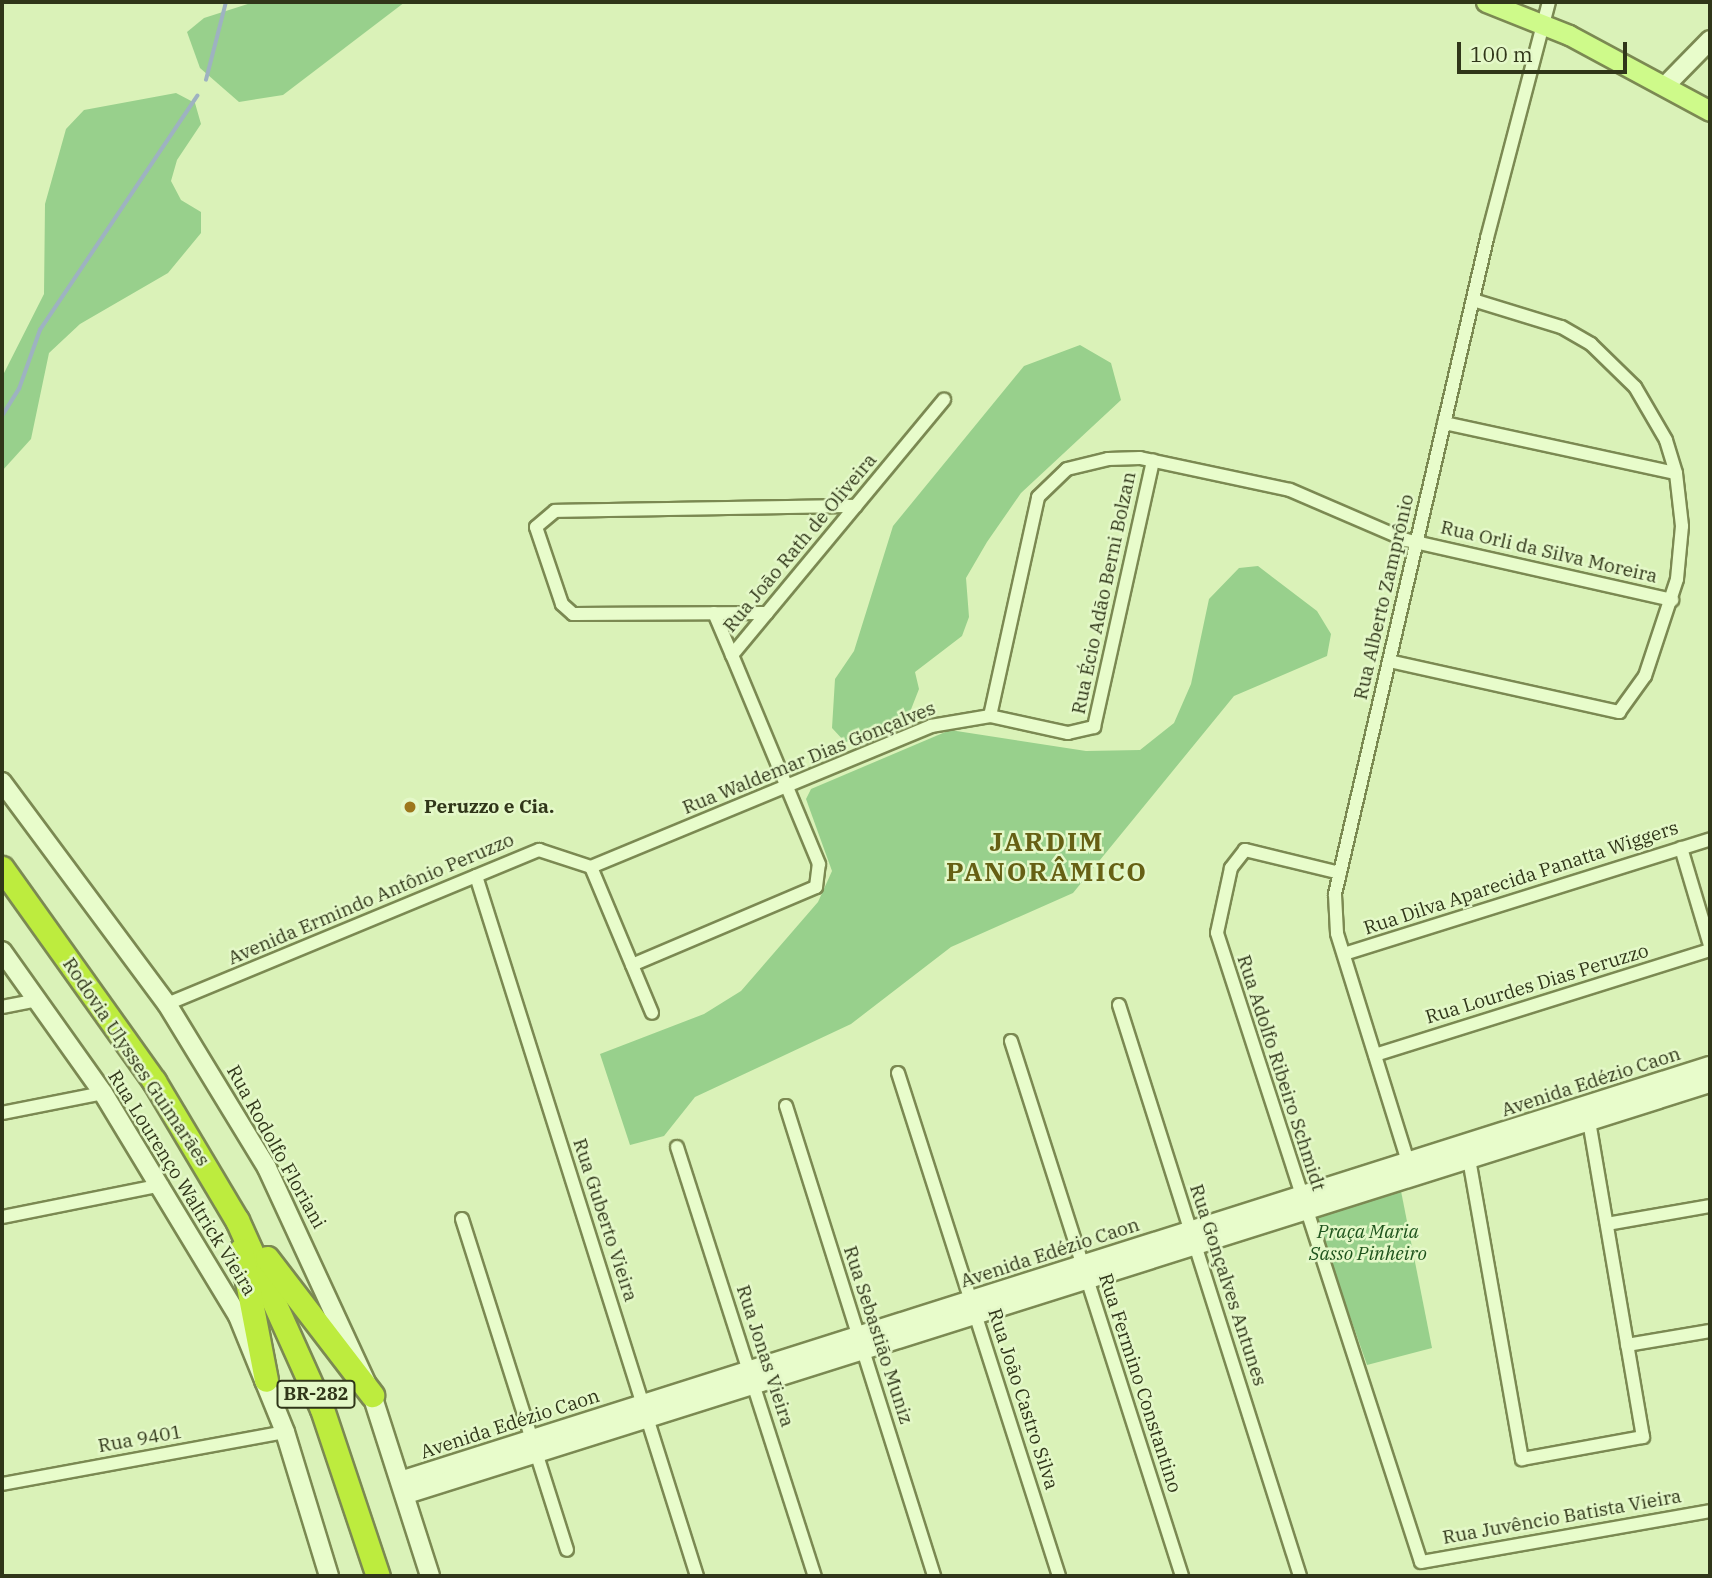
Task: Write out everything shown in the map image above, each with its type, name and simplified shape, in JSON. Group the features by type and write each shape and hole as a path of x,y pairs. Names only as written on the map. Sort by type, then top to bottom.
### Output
{"highway":[{"name":"Rodovia Ulysses Guimarães","path":"2,868 155,1081 237,1220 322,1409 378,1576"},
{"path":"209,1169 238,1239 266,1380"},
{"path":"237,1220 372,1395"}],"main road":[{"path":"1486,2 1540,22 1666,85 1710,111"},
{"path":"1666,85 1710,40"},
{"name":"Rua Rodolfo Floriani","path":"2,782 167,1004 267,1168 372,1395 405,1487 430,1576"},
{"name":"Rua Lourenço Waltrick Vieira","path":"2,951 103,1093 219,1279 266,1380 285,1432 329,1576"},
{"name":"Avenida Edézio Caon","path":"405,1487 1411,1169 1710,1066"},
{"name":"Avenida Edézio Caon","path":"1411,1169 1469,1159 1710,1083"}],"street":[{"name":"Rua Alberto Zamprônio","path":"1411,1169 1335,922 1340,873 1473,300 1540,22 1549,2"},
{"path":"1389,662 1619,712 1645,676 1672,600 1682,526 1676,473 1650,409 1598,351 1561,327 1473,300"},
{"name":"Rua João Rath de Oliveira","path":"632,965 816,887 819,864 732,655 944,400"},
{"path":"1444,423 1676,473"},
{"name":"Rua Orli da Silva Moreira","path":"990,716 1044,487 1078,466 1125,457 1153,460 1309,496 1417,542 1672,600"},
{"name":"Rua Écio Adão Berni Bolzan","path":"1088,731 1098,719 1153,460"},
{"path":"767,613 568,612 536,537 539,520 555,511 856,506"},
{"path":"714,614 732,655"},
{"name":"Rua Waldemar Dias Gonçalves","path":"591,867 932,726 990,716 1068,733 1088,731"},
{"name":"Rua Dilva Aparecida Panatta Wiggers","path":"1344,954 1710,839"},
{"path":"1681,848 1710,947"},
{"name":"Avenida Ermindo Antônio Peruzzo","path":"167,1004 539,850 591,867"},
{"name":"Rua Adolfo Ribeiro Schmidt","path":"1340,873 1245,850 1233,860 1218,922 1219,946 1421,1562"},
{"path":"591,867 652,1013"},
{"name":"Rua Guberto Vieira","path":"476,876 697,1576"},
{"name":"Rua Lourdes Dias Peruzzo","path":"1375,1055 1710,947"},
{"path":"2,1007 37,1000"},
{"name":"Rua Gonçalves Antunes","path":"1119,1005 1300,1576"},
{"name":"Rua Fermino Constantino","path":"1011,1041 1182,1576"},
{"name":"Rua João Castro Silva","path":"898,1073 1059,1576"},
{"path":"2,1113 103,1093"},
{"name":"Rua Sebastião Muniz","path":"786,1106 934,1576"},
{"path":"1469,1159 1522,1459 1643,1437 1589,1121"},
{"name":"Rua Jonas Vieira","path":"677,1147 815,1576"},
{"path":"2,1217 162,1185"},
{"path":"1606,1224 1710,1206"},
{"path":"462,1219 567,1550"},
{"path":"1627,1345 1710,1331"},
{"name":"Rua 9401","path":"2,1484 285,1432"},
{"name":"Rua Juvêncio Batista Vieira","path":"1421,1562 1710,1511"}],"green space":[{"path":"254,2 405,2 283,95 239,102 200,68 187,32 204,18"},
{"path":"176,93 195,103 201,124 177,160 171,181 181,200 201,212 201,233 168,273 80,324 49,353 31,439 2,471 2,377 44,294 45,204 66,129 84,110"},
{"path":"1080,345 1111,363 1121,400 1021,493 987,542 966,578 969,617 962,636 915,672 919,689 910,712 880,736 845,742 832,728 835,679 854,651 893,526 1024,366"},
{"path":"1258,566 1317,611 1331,634 1327,656 1234,696 1073,893 951,947 851,1024 695,1097 664,1136 630,1145 600,1054 704,1014 741,991 818,902 832,871 806,799 811,789 950,730 1086,751 1140,750 1174,723 1191,684 1209,599 1239,568"},
{"name":"Praça Maria Sasso Pinheiro","path":"1400,1186 1432,1348 1367,1365 1314,1213"}],"waterway":[{"path":"206,80 226,2"},
{"path":"2,416 19,389 40,330 197,96"}],"place":[{"name":"Peruzzo e Cia.","path":"410,807"}],"district":[{"name":"JARDIM PANORÂMICO","path":"1047,857"}]}
